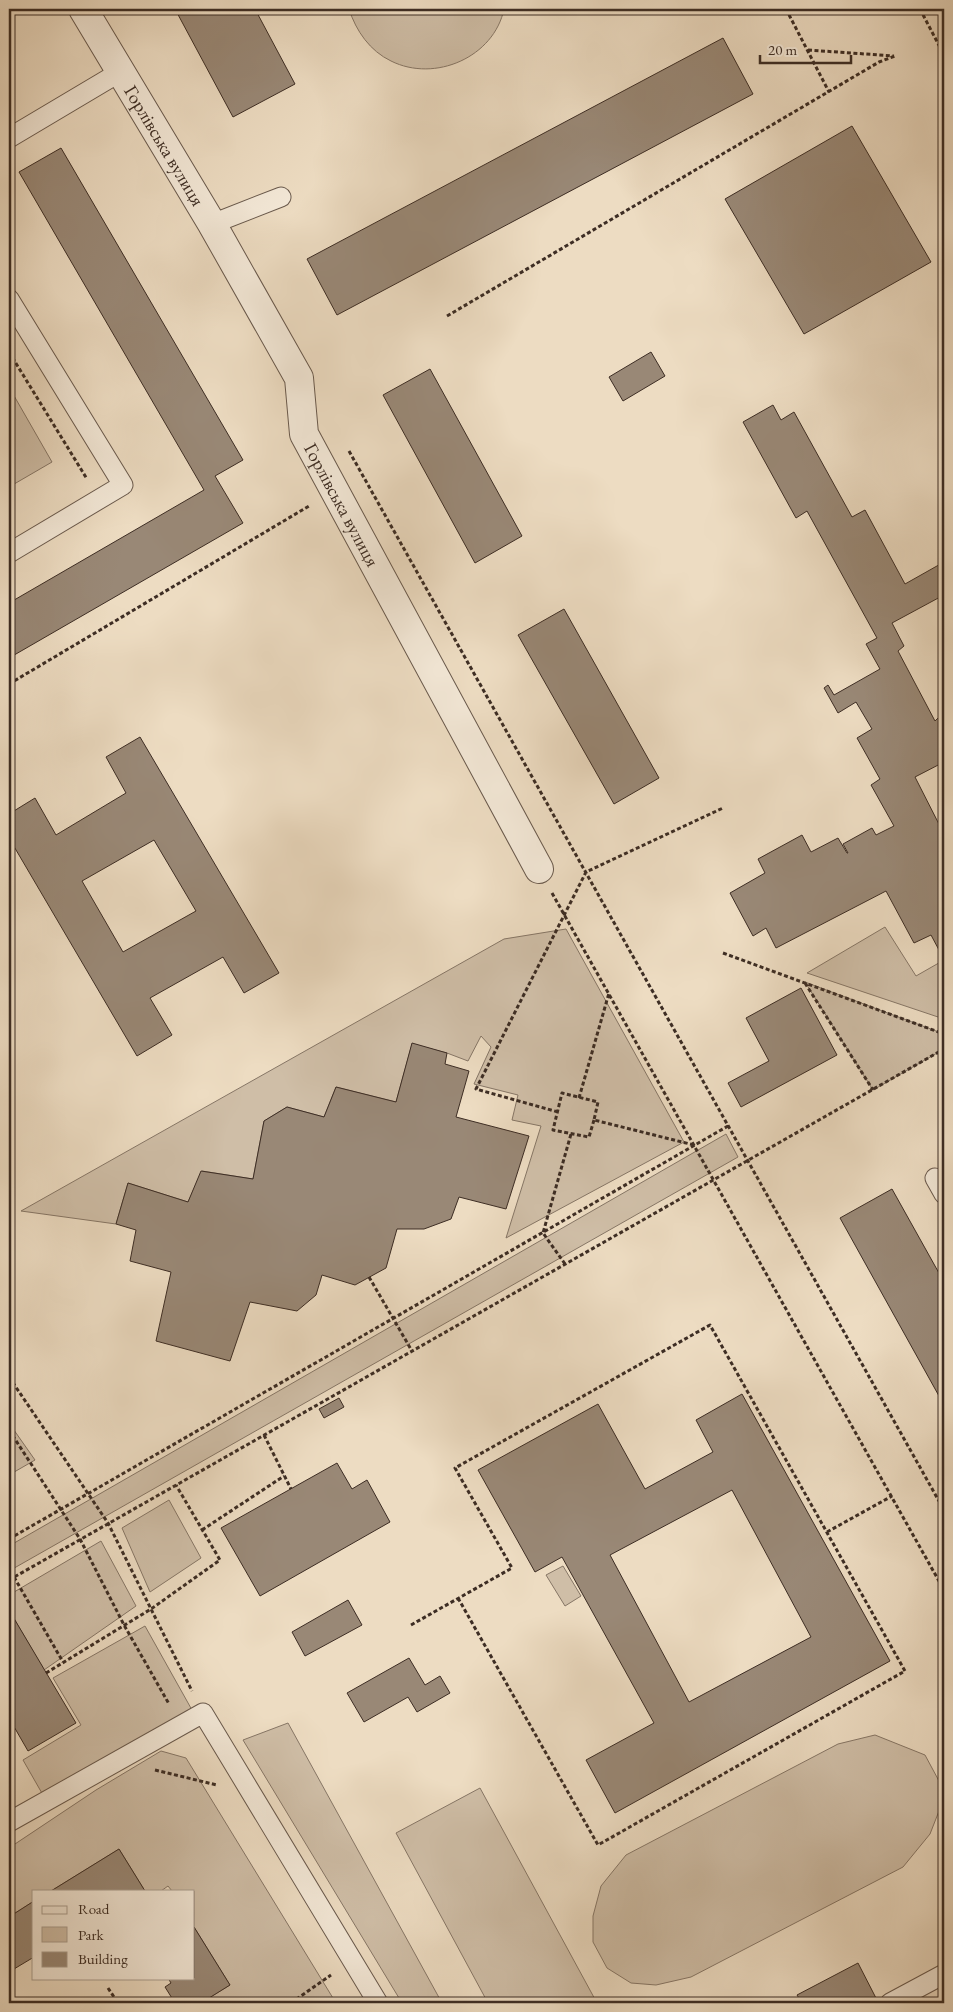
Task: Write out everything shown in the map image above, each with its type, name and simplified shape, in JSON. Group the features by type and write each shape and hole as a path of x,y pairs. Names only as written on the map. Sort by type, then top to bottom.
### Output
{"street":[{"name":"Горлівська вулиця","path":"83,9 212,224 300,378 304,434 539,868"}],"lane":[{"path":"9,138 120,72"},
{"path":"212,224 281,197"},
{"path":"9,299 123,485 9,553"},
{"path":"9,1822 204,1713 378,2003"},
{"path":"890,2003 944,1974"}],"path":[{"path":"786,9 830,92"},
{"path":"920,9 944,55"},
{"path":"447,316 879,62 894,56 807,50"},
{"path":"9,352 99,499"},
{"path":"346,444 944,1510"},
{"path":"9,684 335,491"},
{"path":"558,1112 476,1089 586,872 723,808"},
{"path":"539,868 944,1590"},
{"path":"723,954 805,982 944,1034"},
{"path":"805,982 873,1090"},
{"path":"579,1098 609,993"},
{"path":"9,1580 944,1049"},
{"path":"562,1093 579,1098 598,1102 589,1137 553,1130 562,1093"},
{"path":"594,1120 695,1145"},
{"path":"9,1539 728,1126"},
{"path":"543,1233 571,1134"},
{"path":"543,1233 565,1264"},
{"path":"369,1277 412,1351"},
{"path":"411,1625 458,1598 512,1568 455,1468 710,1325 905,1671 598,1845 458,1598"},
{"path":"9,1377 108,1523 204,1713"},
{"path":"9,1430 80,1539 124,1625 181,1726"},
{"path":"264,1435 291,1489"},
{"path":"202,1530 284,1476"},
{"path":"46,1674 151,1609 220,1560 176,1485"},
{"path":"827,1532 892,1496"},
{"path":"14,1576 63,1662"},
{"path":"120,1760 218,1786"},
{"path":"291,2003 332,1974"},
{"path":"108,1988 118,2003"}],"green space":[{"path":"349,9 504,9 498,26 488,40 475,52 460,61 443,67 426,69 408,67 383,57 365,40"},
{"path":"9,387 52,462 9,487"},
{"path":"885,927 916,976 944,960 944,1019 807,973"},
{"path":"566,929 684,1142 506,1238 541,1126 512,1120 518,1095 474,1084 491,1047 481,1036 468,1061 447,1053 412,1044 396,1102 336,1087 324,1117 287,1107 264,1121 253,1179 202,1171 188,1202 128,1183 116,1224 21,1211 504,939"},
{"path":"805,982 944,1034 944,1049 873,1090"},
{"path":"726,1134 738,1157 9,1571 9,1546"},
{"path":"9,1423 35,1460 9,1475"},
{"path":"169,1500 201,1558 150,1592 122,1528"},
{"path":"101,1541 136,1606 44,1670 9,1610 9,1595"},
{"path":"563,1566 581,1596 565,1606 546,1575"},
{"path":"145,1626 192,1710 43,1795 23,1760 81,1725 53,1678"},
{"path":"288,1723 442,2003 402,2003 243,1740"},
{"path":"875,1735 925,1755 939,1781 939,1811 930,1834 903,1867 691,1977 656,1985 631,1983 607,1968 593,1942 593,1916 601,1886 626,1855 838,1744"},
{"path":"161,1751 186,1758 336,2003 201,2003 230,1985 195,1929 195,1890 171,1890 168,1886 162,1890 144,1890 119,1849 53,1890 32,1890 32,1902 9,1917 9,1848 96,1790"},
{"path":"480,1788 597,2003 488,2003 396,1833"}],"building":[{"path":"175,9 255,9 295,84 233,117"},
{"path":"723,38 753,94 337,315 307,259"},
{"path":"852,126 931,262 804,334 725,199"},
{"path":"61,148 243,460 215,476 243,523 9,658 9,603 204,490 19,172"},
{"path":"651,352 665,376 623,401 609,377"},
{"path":"430,369 522,536 475,563 383,395"},
{"path":"773,405 781,420 794,412 852,517 865,510 905,584 944,562 944,600 942,596 892,623 904,646 898,651 935,721 942,714 944,719 944,762 915,777 944,834 944,947 939,950 931,935 914,943 886,891 776,948 766,928 753,936 730,893 765,873 758,859 802,835 811,852 838,838 848,853 843,844 872,828 876,835 894,826 871,785 880,779 857,738 872,729 856,702 838,713 824,688 828,685 834,695 880,669 866,644 877,638 807,511 796,518 743,422"},
{"path":"564,609 659,778 614,804 518,635"},
{"path":"140,737 279,973 244,993 223,957 150,998 172,1035 137,1056 9,838 9,814 35,798 56,835 126,793 106,757","holes":["154,840 196,911 123,952 82,881"]},
{"path":"801,988 837,1055 741,1107 728,1083 769,1061 746,1018"},
{"path":"412,1043 447,1053 445,1064 469,1071 456,1117 529,1136 506,1209 459,1197 451,1219 424,1229 397,1229 386,1268 355,1285 322,1275 316,1295 297,1311 250,1302 230,1361 156,1341 171,1272 130,1261 136,1230 116,1224 128,1183 188,1202 201,1171 253,1179 264,1121 287,1107 324,1117 336,1087 396,1102"},
{"path":"892,1189 944,1282 944,1405 840,1218"},
{"path":"742,1394 890,1661 615,1813 586,1760 654,1723 562,1557 535,1572 478,1470 598,1404 645,1489 713,1452 696,1420","holes":["732,1490 811,1637 689,1702 610,1555"]},
{"path":"339,1398 344,1407 324,1418 319,1409"},
{"path":"337,1463 352,1489 367,1480 390,1522 260,1596 221,1528"},
{"path":"348,1600 362,1625 305,1656 292,1632"},
{"path":"9,1610 76,1723 28,1751 9,1718"},
{"path":"409,1658 425,1685 440,1676 450,1693 417,1712 408,1697 364,1722 347,1693"},
{"path":"119,1849 144,1890 53,1890"},
{"path":"32,1902 32,1958 9,1972 9,1917"},
{"path":"195,1929 230,1985 201,2003 175,2003 165,1987 171,1983 169,1980 195,1980"},
{"path":"858,1963 877,2000 872,2003 802,2003 797,1995"}]}
